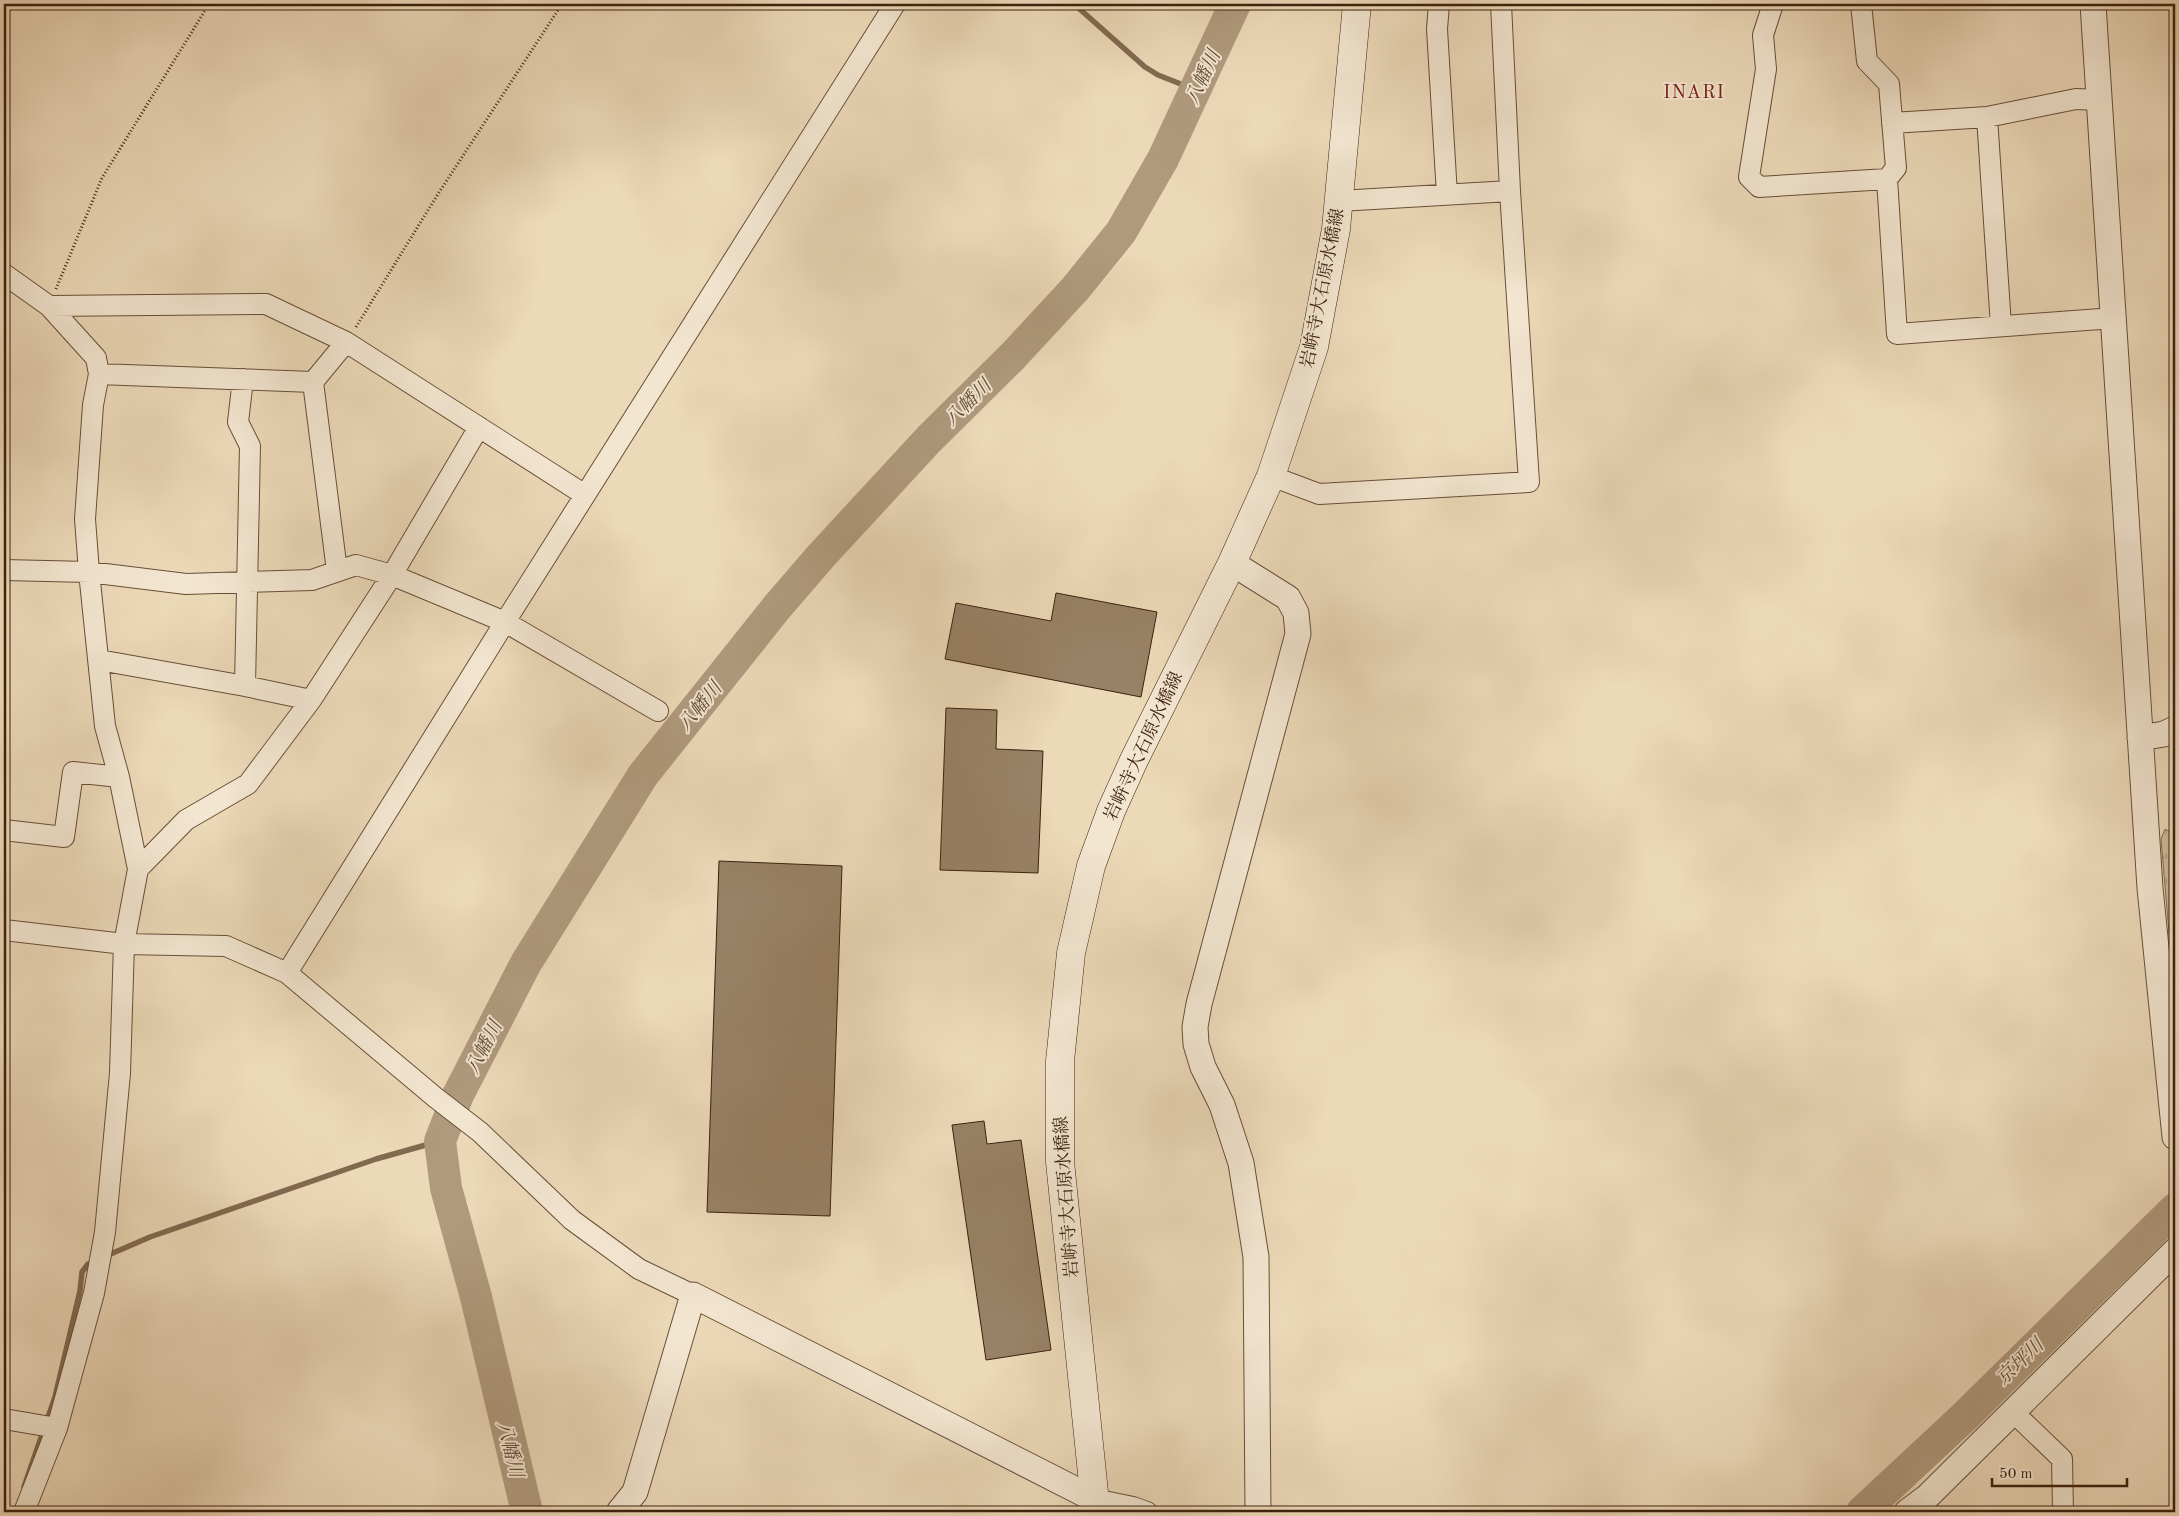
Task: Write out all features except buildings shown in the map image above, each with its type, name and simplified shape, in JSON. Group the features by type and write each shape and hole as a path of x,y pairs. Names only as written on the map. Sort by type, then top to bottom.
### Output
{"main road":[{"name":"岩峅寺大石原水橋線","path":"1095,1505 1060,1162 1060,1061 1071,953 1091,866 1111,811 1134,760 1232,563 1271,476 1314,347 1336,229 1357,4"}],"street":[{"path":"287,973 505,622 895,4"},
{"path":"1439,4 1437,29 1447,195"},
{"path":"1271,476 1318,494 1529,482 1510,191 1502,4"},
{"path":"1772,4 1763,35 1766,68 1749,176 1759,187 1887,179"},
{"path":"1861,4 1867,61 1889,84 1896,168 1887,179 1897,334 2114,318"},
{"path":"2093,4 2150,888 2175,1137"},
{"path":"1892,123 1987,117 2076,99 2100,100"},
{"path":"1987,117 2001,326"},
{"path":"1339,201 1510,191"},
{"path":"4,274 49,306 96,358 99,374 93,406 85,519 89,572 105,726 119,777 138,868 124,944 120,1073 105,1232 94,1293 57,1428 24,1512"},
{"path":"49,306 266,304 346,342 585,496"},
{"path":"337,571 313,382 346,342"},
{"path":"99,374 313,382"},
{"path":"243,379 238,422 250,446 246,686"},
{"path":"138,868 186,820 248,784 311,700 392,575 479,428"},
{"path":"1232,563 1288,598 1296,613 1298,634 1199,1004 1195,1027 1196,1044 1203,1067 1222,1105 1241,1162 1256,1257 1258,1512"},
{"path":"4,570 89,572 186,584 312,580 356,565 392,575 505,622 658,712"},
{"path":"99,660 246,686 311,700"},
{"path":"2140,738 2164,734 2175,729"},
{"path":"4,830 64,837 73,772 119,777"},
{"path":"4,930 124,944 226,946 287,973 436,1098 480,1132 572,1220 639,1269 693,1295 1095,1505 1133,1507 1147,1512"},
{"path":"1907,1512 1927,1505 2012,1411 2175,1251"},
{"path":"619,1512 634,1492 693,1295"},
{"path":"2012,1411 2062,1460 2063,1512"},
{"path":"4,1419 57,1428"}],"path":[{"path":"49,306 102,178 209,4"},
{"path":"346,342 438,194 562,4"}],"green space":[{"path":"2165,829 2175,835 2175,1003 2161,839"}],"waterway":[{"path":"1074,4 1145,67 1158,75 1196,90"},
{"name":"八幡川","path":"527,1512 476,1297 446,1188 440,1141 458,1095 526,963 643,775 777,607 821,556 929,439 1013,356 1075,289 1121,232 1163,159 1235,4"},
{"path":"106,1256 150,1237 376,1159 440,1141"},
{"name":"京坪川","path":"1862,1512 1964,1417 2175,1209"},
{"path":"24,1487 55,1397 80,1291 82,1272 88,1264 95,1261"}],"district":[{"name":"INARI","path":"1694,91"}]}
